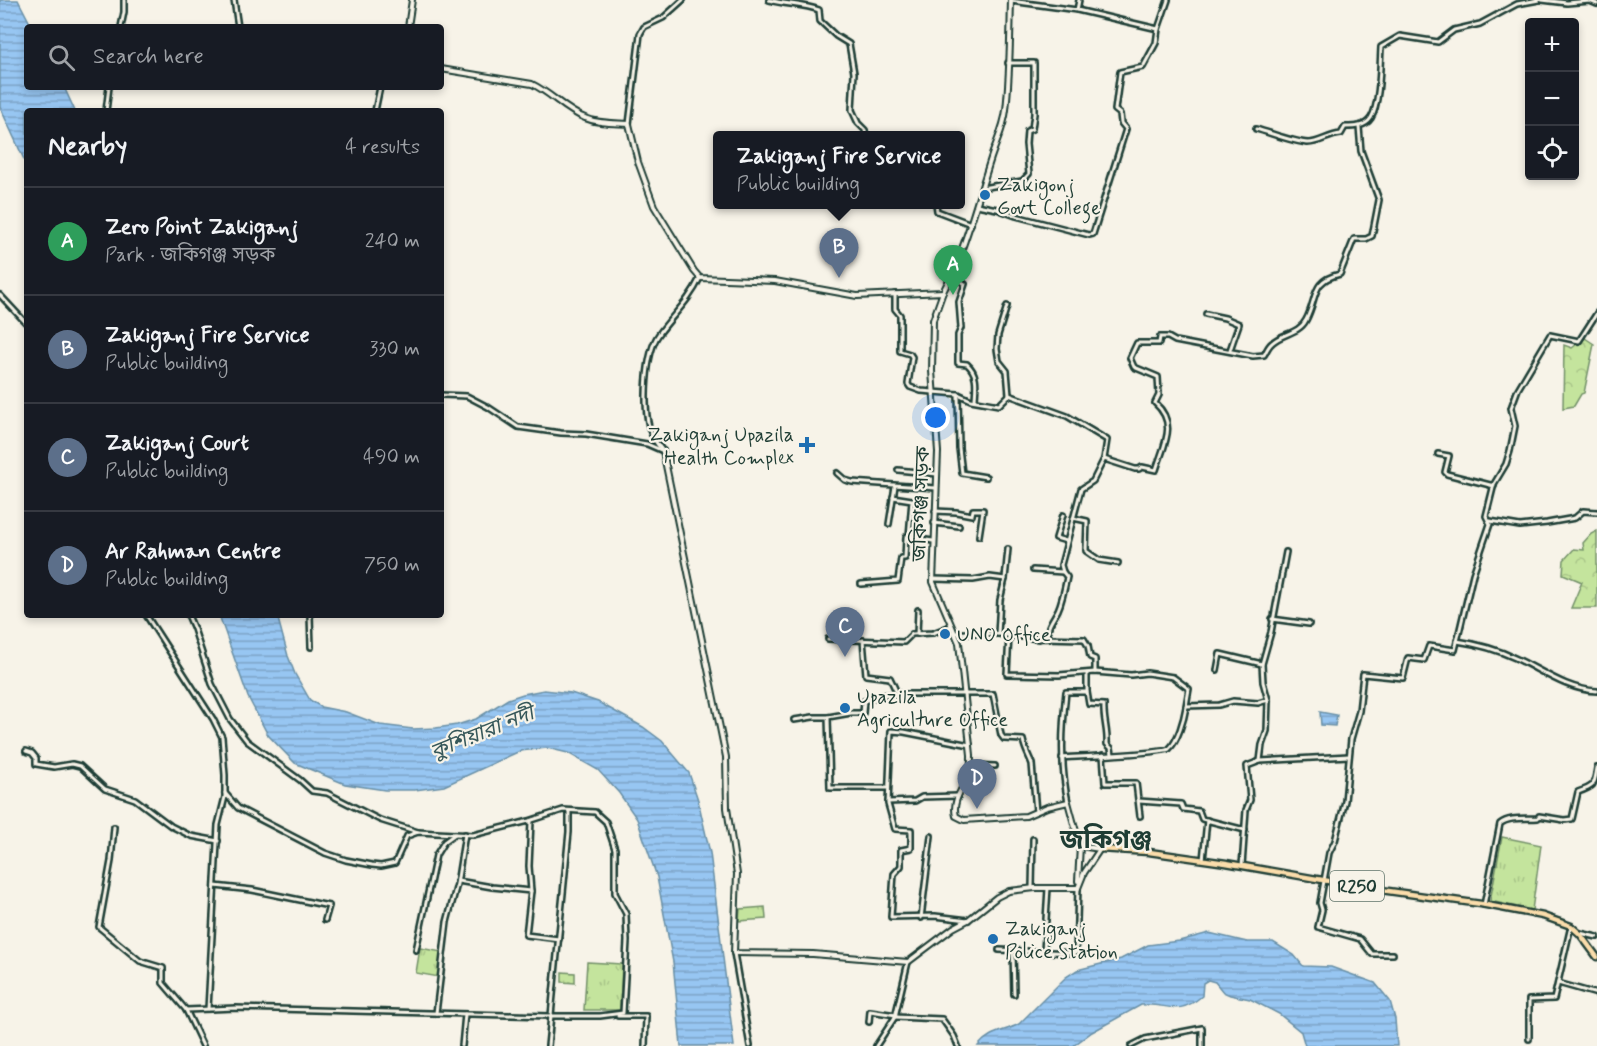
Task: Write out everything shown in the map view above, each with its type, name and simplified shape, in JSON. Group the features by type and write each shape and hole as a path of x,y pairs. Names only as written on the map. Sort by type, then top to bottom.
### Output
{"main road":[{"path":"408,24 412,0"},
{"name":"জকিগঞ্জ সড়ক","path":"958,796 971,765 959,643 933,579 938,452 933,320 971,224 992,155 1002,131 1006,112 1011,1"},
{"path":"444,69 532,84 543,89 583,118 597,122 629,124 638,162 654,206 700,278 775,281 857,296 943,292"},
{"path":"663,451 726,757 727,808 737,874 734,953 813,954 908,962 997,897 1009,891 1032,888 1078,888"},
{"path":"958,796 954,809 956,816 964,820 1026,816 1068,801 1080,846 1078,888"},
{"path":"1078,888 1084,873 1100,849 1080,846"},
{"name":"R250","path":"1100,849 1149,852 1203,860 1374,890 1484,905 1543,916 1571,926 1597,957"}],"street":[{"path":"122,24 124,0"},
{"path":"234,0 238,24"},
{"path":"629,124 639,34 644,27 663,18 683,0"},
{"path":"769,0 819,10 820,21 836,36 849,44 854,73 852,110 858,123 865,131"},
{"path":"1077,10 1079,0"},
{"path":"977,205 1089,235 1093,234 1126,129 1121,123 1120,114 1115,110 1120,72 1143,68 1156,43 1158,29 1168,0"},
{"path":"1256,129 1308,143 1320,141 1329,135 1341,134 1345,127 1359,127 1371,120 1380,77 1381,47 1400,36 1438,42 1454,30 1480,24 1517,4 1540,0 1567,3 1590,1 1597,4"},
{"path":"1011,1 1077,10 1158,29"},
{"path":"982,188 1022,181 1029,174 1026,144 1027,131 1032,129 1034,114 1034,63 1008,63"},
{"path":"106,108 110,90"},
{"path":"376,108 379,90"},
{"path":"1104,459 1139,470 1142,467 1156,470 1167,435 1167,416 1155,403 1159,394 1158,377 1134,367 1130,358 1137,343 1159,343 1161,337 1168,337 1175,341 1253,356 1264,355 1272,343 1296,332 1306,321 1317,287 1329,276 1340,274 1354,239 1366,239 1372,236 1379,200 1361,152 1359,127"},
{"path":"937,209 971,224"},
{"path":"952,275 965,284 959,302 961,328 958,335 957,363 967,364 973,369 977,380 975,400"},
{"path":"663,451 655,441 648,420 647,382 651,355 657,336 692,295 700,278"},
{"path":"895,294 895,309 900,315 900,351 912,357 908,384 910,387 958,394 999,405 1008,396 1007,371 999,361 997,349 998,335 1007,306"},
{"path":"0,295 24,321"},
{"path":"1597,313 1579,341 1551,335 1518,389 1511,408 1515,426 1510,451 1494,486 1486,516 1490,521 1520,526 1575,518 1583,511 1597,512"},
{"path":"1206,314 1239,324 1230,350"},
{"path":"958,394 959,448 963,473 986,477"},
{"path":"444,395 467,396 518,427 586,434 647,444 663,451"},
{"path":"1008,396 1067,416 1107,440 1104,459 1093,481 1081,489 1061,565 1067,577 1065,586 1057,611 1049,623 1047,638"},
{"path":"1438,454 1449,456 1445,472 1447,474 1494,486"},
{"path":"898,470 937,474"},
{"path":"837,473 845,480 852,482 936,488"},
{"path":"889,524 895,486"},
{"path":"861,584 898,581 899,564 901,558 905,558 906,537 909,537 912,500 893,498"},
{"path":"935,511 956,512 972,516 972,510 983,510 979,536"},
{"path":"1063,514 1056,538 1066,541"},
{"path":"1073,518 1086,521 1086,550 1099,560 1118,563"},
{"path":"1392,954 1372,954 1360,939 1318,927 1329,853 1335,841 1342,814 1351,739 1359,711 1363,674 1403,678 1407,658 1424,660 1428,647 1431,645 1455,650 1473,574 1490,521"},
{"path":"934,523 959,526"},
{"path":"909,537 933,541"},
{"path":"998,634 1000,600 1008,549"},
{"path":"1260,761 1267,731 1268,700 1263,682 1262,664 1268,646 1286,552"},
{"path":"1033,570 1063,572"},
{"path":"933,579 973,580 990,577 1005,579"},
{"path":"917,634 918,610"},
{"path":"148,618 213,719 222,737 225,793 218,825 208,1009"},
{"path":"186,1010 550,1016 600,1016 623,1013 627,930 626,914 615,893 615,849 606,822 595,812 562,810 473,835 418,832 380,820 327,793 312,791 247,741 230,720 212,684 189,618"},
{"path":"310,618 311,647"},
{"path":"1272,619 1309,624"},
{"path":"828,639 904,642 912,634 933,633 953,625"},
{"path":"956,633 998,634 1039,639 1084,639 1090,657 1095,659 1095,672"},
{"path":"1009,635 1007,674 1059,675 1095,672 1147,674 1173,677 1189,689 1184,716 1170,748 1163,753 1062,758"},
{"path":"863,640 866,675 890,678 898,694"},
{"path":"1457,641 1495,650 1552,678 1596,692"},
{"path":"1217,670 1220,654 1262,664"},
{"path":"1087,673 1089,704 1104,705 1104,723 1108,730 1107,744 1112,754"},
{"path":"1068,801 1062,758 1066,692 1087,692"},
{"path":"794,720 863,713 864,701 882,695 993,694 1001,735 1004,739 1023,740 1032,764 1036,812"},
{"path":"1186,706 1219,705 1233,701 1258,703 1268,700"},
{"path":"828,717 830,788 887,788"},
{"path":"968,920 949,917 891,917 894,874 901,866 902,849 911,848 911,830 895,829 887,788 891,731 970,746"},
{"path":"26,751 32,753 36,758 36,764 54,767 72,764 80,766 105,789 135,799 171,826 191,836 218,841"},
{"path":"1103,755 1105,783 1136,783 1140,816"},
{"path":"1242,866 1246,810 1250,800 1246,766 1260,761 1350,756"},
{"path":"971,765 995,766"},
{"path":"1484,905 1500,824 1509,819 1538,818 1539,816 1572,819 1578,792 1591,788 1595,783 1597,768"},
{"path":"1591,788 1597,790"},
{"path":"225,793 238,808 325,853 346,860 381,866 395,863 400,847 407,836 418,832"},
{"path":"888,802 915,801 922,797 958,796"},
{"path":"1139,801 1181,804 1183,809 1199,811 1202,819 1245,830"},
{"path":"548,1046 569,832 569,811"},
{"path":"531,820 529,866 531,891 526,935 559,939"},
{"path":"1203,860 1207,820"},
{"path":"114,827 111,861 99,927 140,961 163,968 163,982 186,1010 203,1046"},
{"path":"416,950 436,855 444,842 456,833"},
{"path":"436,1013 447,922 458,881 465,834"},
{"path":"921,918 931,836"},
{"path":"1032,888 1033,840"},
{"path":"458,881 531,891"},
{"path":"215,886 252,890 329,906 325,920"},
{"path":"1044,951 1048,888"},
{"path":"999,950 1076,953 1078,888"},
{"path":"1529,1039 1529,1000 1554,999 1571,926"},
{"path":"1579,933 1597,937"},
{"path":"1013,951 1014,994"},
{"path":"734,953 750,1046"},
{"path":"876,1046 896,1016 908,962"},
{"path":"1558,983 1597,994"},
{"path":"869,1022 870,1011 896,1016 942,1019 958,1046"},
{"path":"462,1046 465,1014"},
{"path":"550,1016 646,1016 645,1046"},
{"path":"1131,1046 1157,1036 1202,1028 1202,1046"}],"green space":[{"path":"1585,338 1594,344 1584,393 1574,406 1563,408 1564,345 1572,348"},
{"path":"1597,531 1597,608 1571,608 1582,582 1563,574 1564,560 1574,549 1584,550 1583,543"},
{"path":"1502,837 1541,845 1532,910 1490,901"},
{"path":"765,907 766,919 739,921 740,909"},
{"path":"420,948 442,952 439,977 416,973"},
{"path":"587,962 622,964 620,1010 584,1010"},
{"path":"562,972 575,973 575,983 562,982"}],"water":[{"path":"0,0 18,0 30,24 24,24 24,90 65,90 74,108 24,108 24,159 0,107"},
{"name":"কুশিয়ারা নদী","path":"220,618 278,618 295,674 310,700 321,707 346,712 380,725 413,729 457,725 476,719 508,699 544,690 571,693 598,702 643,727 662,741 689,773 698,800 710,853 734,1046 681,1046 673,962 657,877 637,819 619,793 598,770 568,753 547,748 520,751 444,786 415,790 385,790 345,784 295,763 268,735 248,697"},
{"path":"1320,712 1337,715 1335,726 1321,725"},
{"path":"1209,933 1247,942 1273,942 1294,955 1303,966 1331,967 1375,983 1390,1001 1395,1019 1397,1046 1305,1046 1301,1032 1279,1014 1250,999 1223,992 1215,982 1208,980 1203,983 1202,996 1193,1003 1178,1008 1141,1005 1092,1032 1073,1046 978,1046 992,1035 1019,1024 1066,977 1077,970 1121,959 1148,945 1179,941"}],"place":[{"name":"Zakigonj Govt College","path":"985,195"},
{"name":"Zakiganj Fire Service","path":"839,278"},
{"name":"Zero Point Zakiganj","path":"953,295"},
{"name":"Zakiganj Upazila Health Complex","path":"807,445"},
{"name":"UNO Office","path":"945,634"},
{"name":"Zakiganj Court","path":"845,657"},
{"name":"Upazila Agriculture Office","path":"845,708"},
{"name":"Ar Rahman Centre","path":"977,809"},
{"name":"Zakiganj Police Station","path":"993,939"}],"district":[{"name":"জকিগঞ্জ","path":"1106,839"}]}
